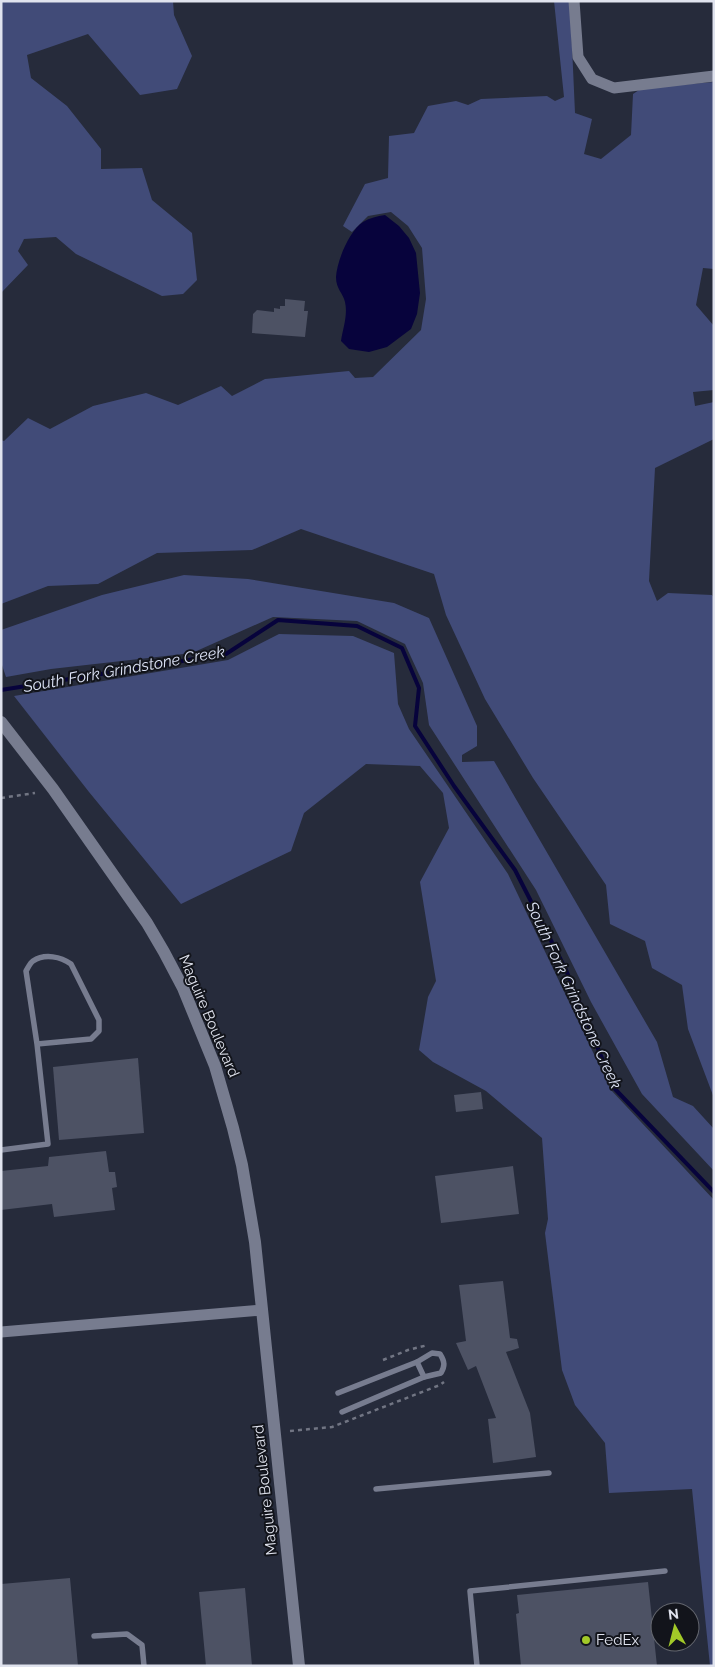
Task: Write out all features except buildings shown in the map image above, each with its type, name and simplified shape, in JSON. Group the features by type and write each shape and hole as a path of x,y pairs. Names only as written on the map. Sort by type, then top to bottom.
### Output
{"street":[{"path":"574,1 578,57 592,79 614,88 714,76"},
{"name":"Maguire Boulevard","path":"1,722 127,893 164,952 182,988 214,1066 233,1128 250,1208 255,1242 299,1666"},
{"path":"1,1332 262,1310"}],"lane":[{"path":"1,1150 48,1144 37,1044 26,971 33,962 43,958 56,957 71,964 99,1020 99,1031 91,1039 37,1044"},
{"path":"338,1393 417,1362 432,1353 440,1354 443,1360 444,1367 441,1374 424,1377 342,1412"},
{"path":"417,1362 424,1377"},
{"path":"376,1489 549,1473"},
{"path":"477,1666 470,1591 665,1571"},
{"path":"94,1636 127,1634 142,1645 144,1666"}],"path":[{"path":"1,798 35,793"}],"shaded area":[{"path":"1,1 173,1 174,15 192,56 177,89 140,95 88,34 27,55 31,78 67,106 101,149 101,169 142,168 152,200 192,233 197,280 183,294 162,296 76,254 56,237 24,239 18,251 28,265 1,293"},
{"path":"554,1 570,1 575,113 592,119 584,154 601,159 631,135 633,94 642,88 714,82 714,269 703,268 696,305 714,326 714,390 693,392 695,406 714,402 714,439 655,468 649,581 657,601 668,593 712,595 714,598 714,1098 688,1029 682,985 652,968 645,941 610,924 606,885 533,778 485,699 446,615 434,574 301,529 252,550 157,553 98,584 48,586 1,604 1,440 4,441 28,418 50,429 93,406 146,393 178,405 221,386 232,396 265,379 349,371 355,378 373,377 421,330 426,299 422,248 408,226 391,212 368,216 352,232 343,226 365,184 388,178 389,136 414,133 428,106 456,101 468,105 481,99 547,96 555,101 564,97"},
{"path":"385,215 399,226 409,238 416,253 420,293 417,314 411,329 387,347 369,352 349,349 341,341 346,307 336,281 339,263 349,239 358,226 368,219"},
{"path":"184,575 248,579 394,603 429,618 477,726 477,746 462,755 462,762 494,761 657,1042 673,1097 693,1106 714,1129 714,1171 642,1094 591,1002 536,890 429,725 423,683 405,644 357,621 273,617 192,653 51,669 6,677 1,662 1,630 102,595"},
{"path":"279,634 353,636 394,653 398,704 409,729 508,874 611,1090 714,1200 714,1666 710,1666 692,1489 609,1493 605,1443 575,1405 562,1370 545,1233 548,1219 542,1138 486,1091 433,1062 419,1050 428,997 436,981 420,882 449,828 443,793 420,766 366,764 304,813 291,851 181,904 89,792 14,696 228,660"}],"waterway":[{"name":"South Fork Grindstone Creek","path":"1,690 226,654 278,620 357,626 402,648 419,688 415,726 454,786 515,870 566,970 614,1088 714,1192"}],"place":[{"name":"FedEx","path":"586,1640"}]}
